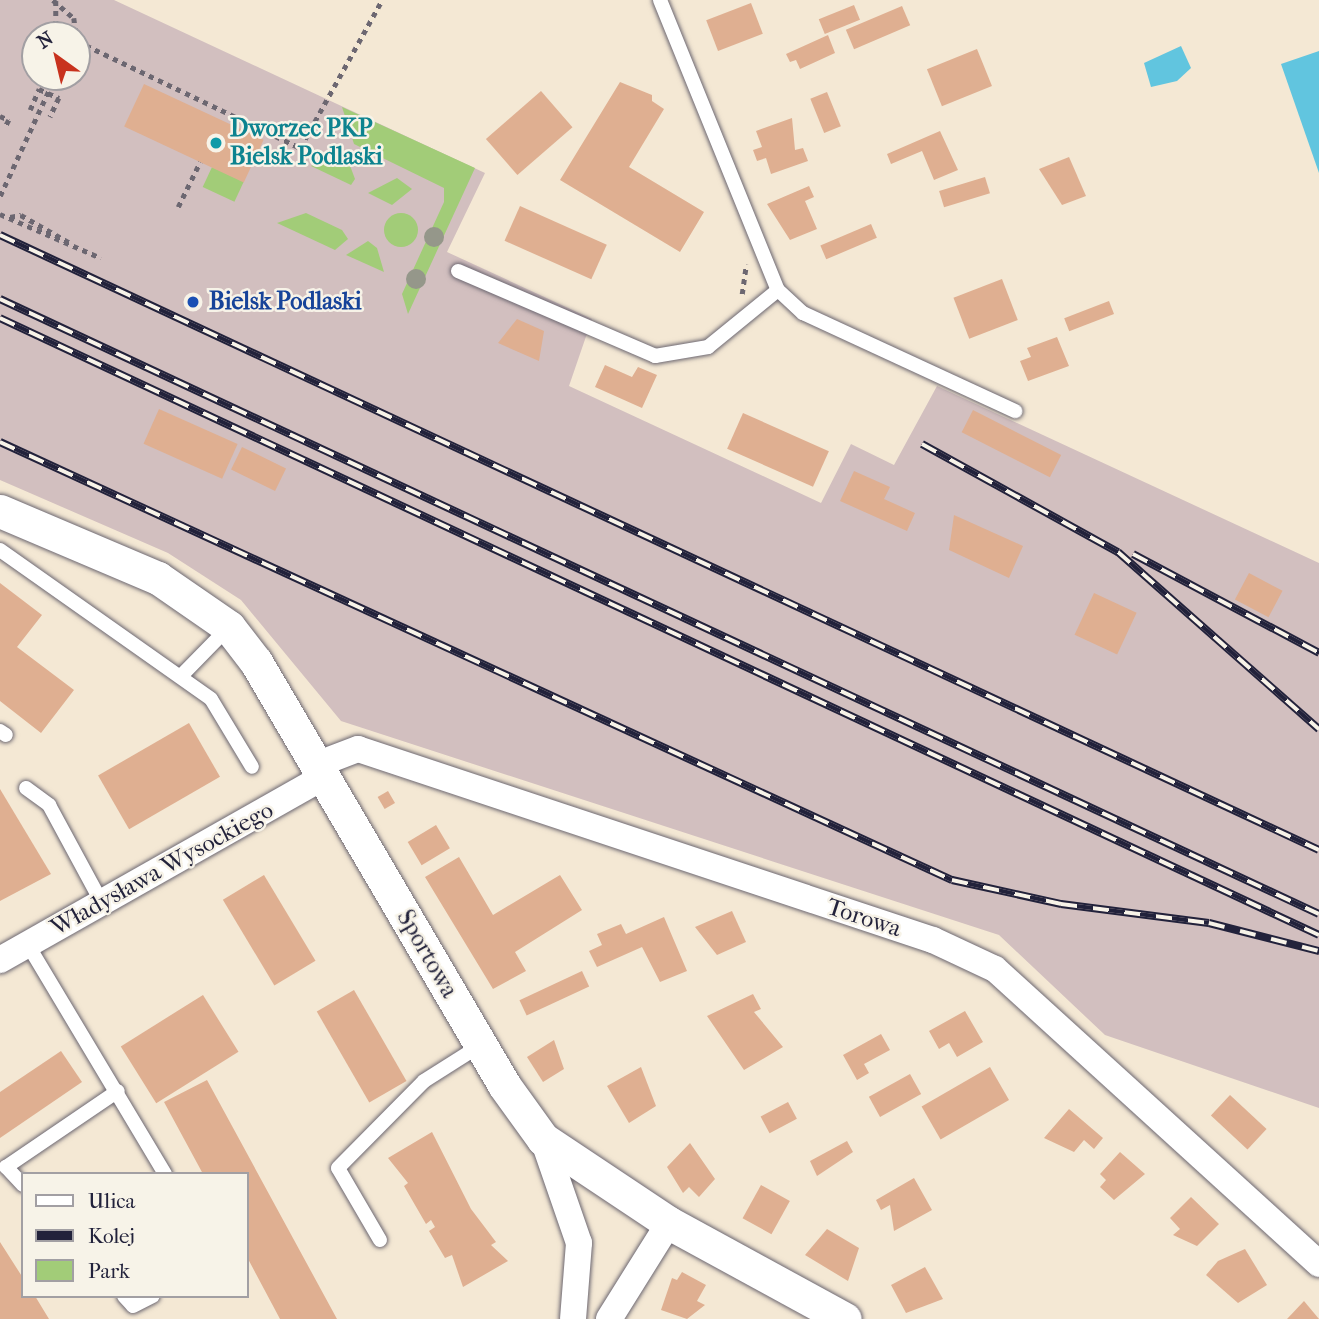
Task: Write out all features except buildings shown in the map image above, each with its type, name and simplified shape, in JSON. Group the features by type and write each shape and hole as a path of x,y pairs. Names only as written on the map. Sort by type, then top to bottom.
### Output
{"street":[{"path":"0,511 158,578 229,627"},
{"name":"Sportowa","path":"229,627 320,771 481,1045 543,1139 579,1242 573,1319"},
{"name":"Torowa","path":"320,771 358,749 933,940 995,969 1319,1264"},
{"name":"Władysława Wysockiego","path":"0,960 320,771"},
{"name":"Sportowa","path":"543,1139 669,1223 845,1319"},
{"path":"610,1319 669,1223"}],"lane":[{"path":"660,0 778,290 803,313 1015,411"},
{"path":"458,271 655,356 708,347 778,290"},
{"path":"0,550 211,699 252,767"},
{"path":"181,676 229,627"},
{"path":"26,788 49,805 102,902"},
{"path":"28,945 118,1091 164,1172"},
{"path":"380,1240 338,1168 424,1081 481,1045"},
{"path":"21,1183 6,1167 118,1091"},
{"path":"126,1298 133,1306 149,1298"}],"path":[{"path":"91,48 300,149 382,0"},
{"path":"55,1 56,21"},
{"path":"55,1 74,21"},
{"path":"30,110 38,91"},
{"path":"0,196 49,91"},
{"path":"50,91 58,98 50,117"},
{"path":"0,116 9,120 6,126"},
{"path":"178,207 200,162"},
{"path":"0,213 60,241 70,243"},
{"path":"0,213 21,215 100,258"}],"shaded area":[{"path":"0,0 114,0 485,173 447,252 592,319 569,386 821,503 851,444 894,465 937,386 1319,563 1319,1108 1105,1035 999,935 341,721 241,600 168,553 0,480"}],"green space":[{"path":"342,107 475,168 408,314 402,294 444,202 444,188 354,144"},
{"path":"337,150 346,155 355,179 351,185 311,166"},
{"path":"212,167 244,182 234,202 203,187"},
{"path":"397,178 412,189 392,205 368,193"},
{"path":"306,213 342,230 348,239 335,250 277,223"},
{"path":"401,213 413,218 418,230 413,242 401,247 389,242 384,230 389,218"},
{"path":"368,241 377,248 384,272 346,255"}],"water":[{"path":"1181,46 1191,68 1177,81 1151,87 1144,63"},
{"path":"1319,51 1319,173 1281,64"}],"railway":[{"path":"0,235 1319,850"},
{"path":"0,299 1319,914"},
{"path":"0,318 1319,935"},
{"path":"0,442 952,880 1061,904 1209,923 1319,951"},
{"path":"922,444 1118,552 1319,729"},
{"path":"1133,554 1319,653"}],"place":[{"name":"Dworzec PKP Bielsk Podlaski","path":"216,143"},
{"name":"Bielsk Podlaski","path":"193,302"}]}
